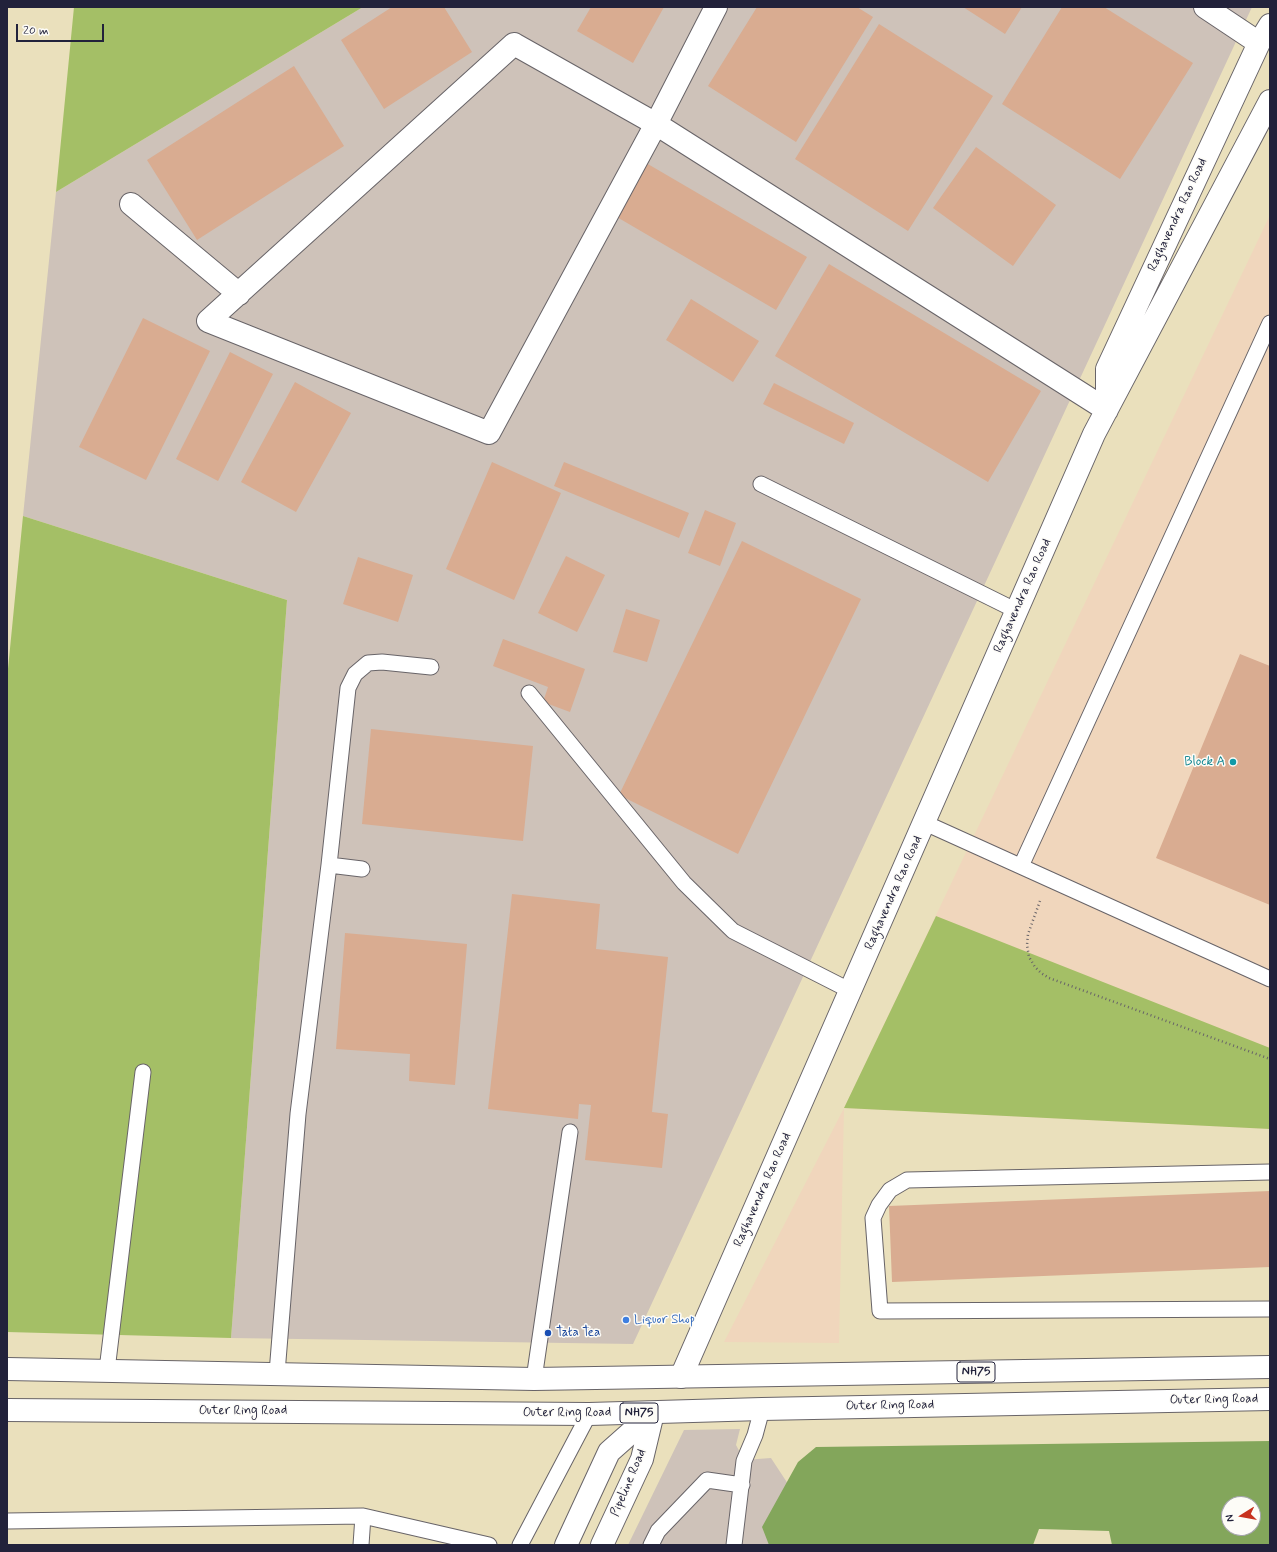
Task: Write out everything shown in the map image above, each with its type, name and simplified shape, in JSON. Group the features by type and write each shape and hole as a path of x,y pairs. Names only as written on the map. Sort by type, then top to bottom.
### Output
{"main road":[{"path":"716,7 656,124 489,433 208,321 514,44 656,124 1107,410"},
{"path":"1205,7 1264,34"},
{"name":"Raghavendra Rao Road","path":"1107,410 1106,369 1264,34"},
{"name":"Raghavendra Rao Road","path":"681,1377 925,823 1094,434 1270,102"},
{"path":"131,204 239,294"},
{"name":"NH75","path":"7,1368 534,1379 1270,1367"},
{"name":"Outer Ring Road","path":"7,1410 589,1414 1270,1399"},
{"name":"Pipeline Road","path":"570,1544 609,1452 653,1413"},
{"name":"Pipeline Road","path":"602,1545 642,1458 653,1413"}],"lane":[{"path":"1021,866 1270,323"},
{"path":"761,484 1017,611"},
{"path":"277,1373 298,1114 329,865 348,688 355,674 368,663 382,662 431,667"},
{"path":"530,693 684,883 733,932 851,991"},
{"path":"925,823 1270,979"},
{"path":"329,865 362,868"},
{"path":"107,1370 143,1072"},
{"path":"534,1379 570,1132"},
{"path":"1270,1172 907,1180 890,1190 879,1204 874,1218 880,1311 1270,1310"},
{"path":"734,1545 744,1461 755,1435 762,1409"},
{"path":"520,1545 589,1414"},
{"path":"651,1545 658,1531 707,1480 742,1485"},
{"path":"7,1521 363,1516 489,1545"},
{"path":"361,1545 363,1516"}],"path":[{"path":"1048,879 1028,934 1027,945 1029,957 1041,973 1049,978 1270,1059"}],"shaded area":[{"path":"363,7 1252,7 633,1344 231,1338 287,600 23,516 56,192"},
{"path":"1270,215 1270,1129 844,1108"},
{"path":"844,1108 839,1343 724,1342"},
{"path":"740,1429 736,1445 744,1460 771,1458 828,1545 628,1545 684,1430"}],"green space":[{"path":"74,7 363,7 56,192"},
{"path":"23,516 287,600 231,1338 7,1332 7,679"},
{"path":"936,916 1270,1048 1270,1129 844,1108"},
{"path":"1270,1441 1270,1545 1112,1545 1109,1531 1039,1529 1033,1545 769,1545 762,1527 798,1462 816,1447"}],"building":[{"path":"392,7 444,7 472,52 384,109 341,40"},
{"path":"591,7 664,7 633,63 577,31"},
{"path":"757,7 857,7 873,17 796,142 708,86"},
{"path":"963,7 1022,7 1005,34"},
{"path":"1062,7 1104,7 1193,63 1120,179 1002,104"},
{"path":"879,24 993,96 908,231 795,159"},
{"path":"294,66 344,146 197,240 147,160"},
{"path":"976,147 1056,205 1013,266 933,208"},
{"path":"641,160 807,257 776,310 610,213"},
{"path":"829,264 1041,391 988,482 775,356"},
{"path":"691,299 759,341 733,382 666,340"},
{"path":"143,318 210,351 146,480 79,447"},
{"path":"230,352 273,374 218,481 176,459"},
{"path":"295,382 351,413 296,512 241,482"},
{"path":"774,383 854,423 844,444 763,404"},
{"path":"492,462 561,493 514,600 446,569"},
{"path":"564,462 689,513 679,538 554,486"},
{"path":"705,510 736,523 720,566 688,553"},
{"path":"742,541 861,599 738,854 619,795"},
{"path":"566,556 605,575 577,632 538,613"},
{"path":"358,557 413,575 398,622 343,604"},
{"path":"626,609 660,620 647,662 613,652"},
{"path":"503,639 585,669 570,712 543,702 548,687 493,666"},
{"name":"Block A","path":"1240,654 1270,666 1270,905 1156,858"},
{"path":"371,729 533,746 523,841 362,824"},
{"path":"512,894 600,904 596,949 668,957 652,1112 668,1114 662,1168 585,1160 591,1105 579,1104 578,1119 488,1109"},
{"path":"345,933 467,944 455,1085 409,1081 410,1054 336,1049"},
{"path":"1270,1191 1270,1267 892,1282 889,1206"}],"place":[{"name":"Block A","path":"1233,762"},
{"name":"Liquor Shop","path":"626,1320"},
{"name":"Tata Tea","path":"548,1333"}]}
